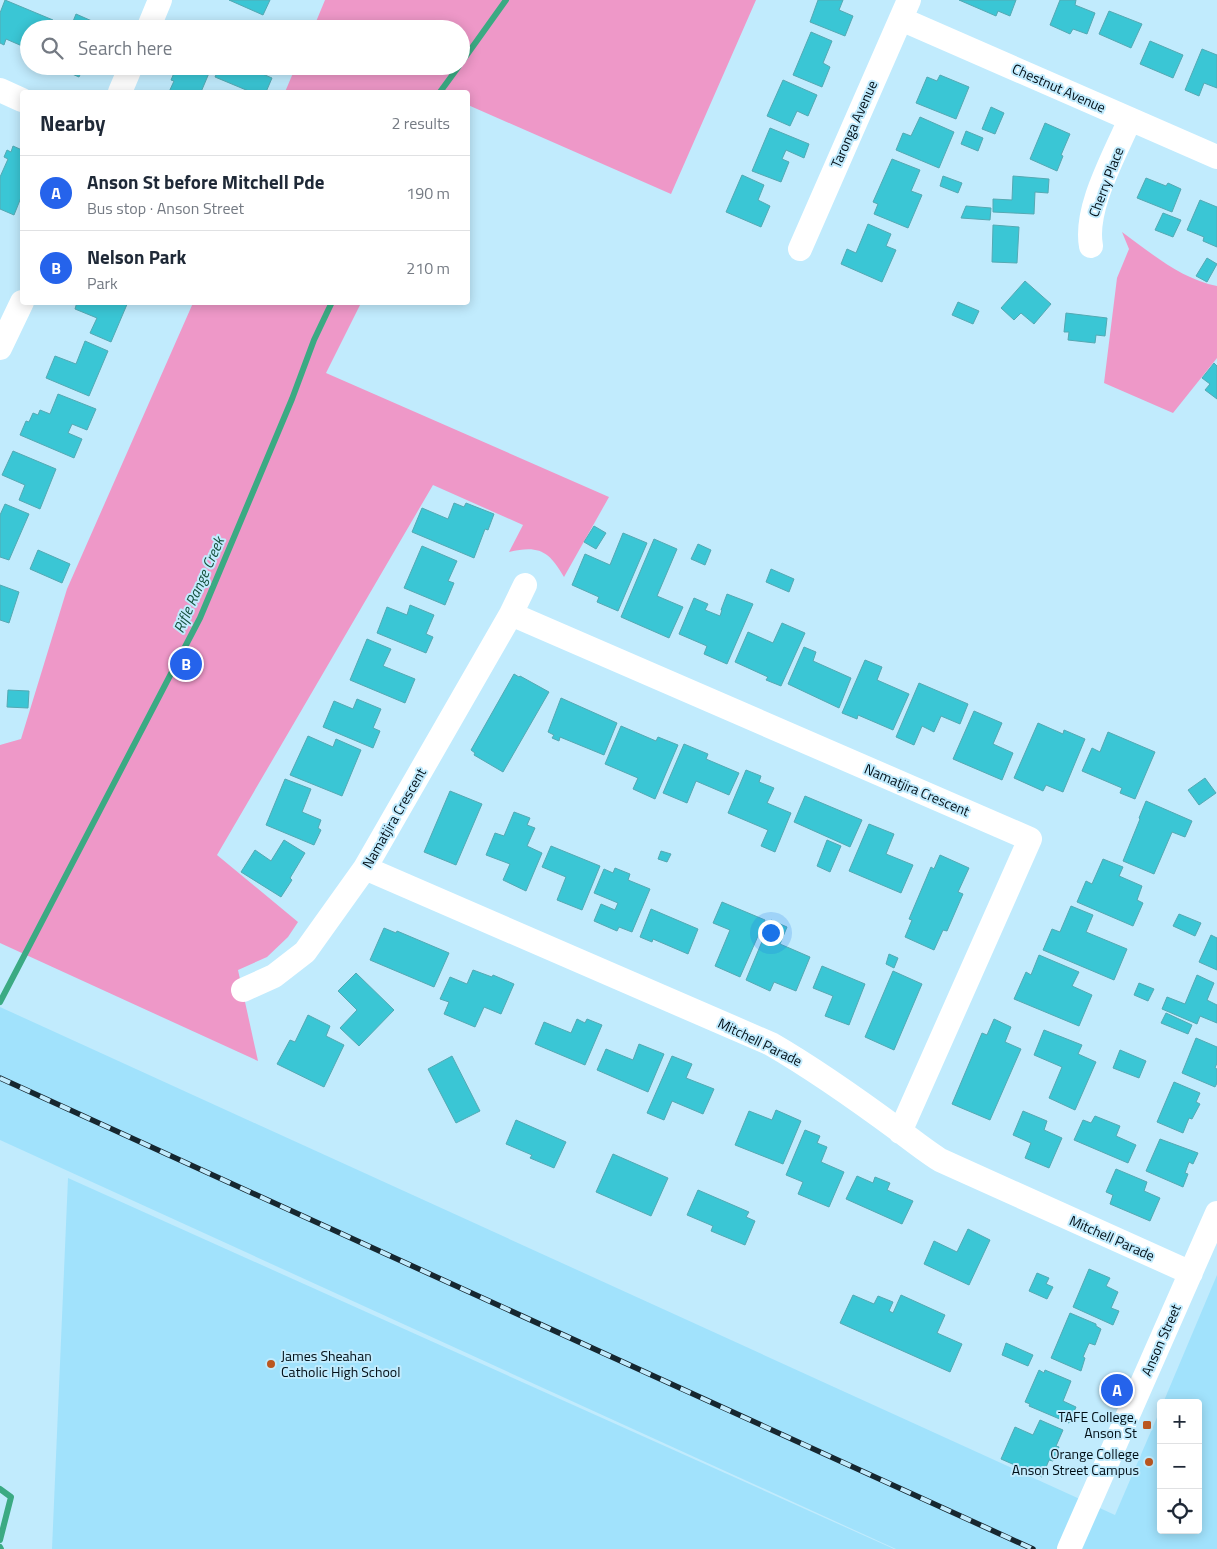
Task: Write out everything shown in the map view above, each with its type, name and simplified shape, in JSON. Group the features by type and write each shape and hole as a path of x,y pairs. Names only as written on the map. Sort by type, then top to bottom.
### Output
{"street":[{"path":"152,20 160,0"},
{"name":"Chestnut Avenue","path":"905,10 1130,119 1217,157"},
{"name":"Taronga Avenue","path":"800,249 905,10"},
{"path":"0,90 20,99"},
{"name":"Cherry Place","path":"1091,246 1089,234 1096,200 1130,119"},
{"path":"0,348 21,305"},
{"name":"Namatjira Crescent","path":"243,990 274,976 305,952 365,868 511,614 525,585"},
{"name":"Namatjira Crescent","path":"511,614 1030,839 900,1132"},
{"name":"Mitchell Parade","path":"365,868 771,1044 807,1065 920,1148 940,1160 1191,1273"},
{"name":"Anson Street","path":"1069,1549 1217,1213"}],"shaded area":[{"path":"325,0 756,0 671,194 470,106 470,90 286,90 292,75 470,75 470,20 317,20"},
{"path":"1122,232 1155,256 1191,278 1217,286 1217,358 1173,413 1104,383 1117,278 1129,249"},
{"path":"192,305 360,305 326,373 609,497 564,577 553,561 542,552 528,549 509,552 523,525 433,485 217,855 298,922 288,937 267,957 238,970 258,1061 0,943 0,745 21,739 67,589"},
{"path":"0,1007 1115,1515 1157,1417 1157,1534 1202,1534 1202,1399 1165,1399 1217,1275 1217,1549 896,1549 0,1140"},
{"name":"James Sheahan Catholic High School","path":"68,1178 894,1549 52,1549"}],"building":[{"path":"5,0 53,20 20,20 20,45 6,39 4,45 0,43 0,13"},
{"path":"229,0 270,0 263,15"},
{"path":"818,0 843,0 839,10 853,16 845,36 810,22"},
{"path":"959,0 1016,0 1010,16 998,11 996,16"},
{"path":"1060,0 1076,0 1075,5 1095,13 1087,34 1073,29 1070,34 1050,25"},
{"path":"1109,11 1142,24 1131,48 1099,34"},
{"path":"76,14 90,20 74,20"},
{"path":"811,32 832,41 823,63 830,67 822,87 793,75"},
{"path":"1150,41 1183,55 1173,78 1140,64"},
{"path":"1202,49 1217,55 1217,88 1204,83 1199,96 1185,90"},
{"path":"173,75 208,75 202,90 170,90 174,81 171,80"},
{"path":"216,75 265,75 272,78 267,90 246,90 215,77"},
{"path":"940,75 969,87 956,119 916,103 927,77 937,81"},
{"path":"783,80 817,95 808,116 797,111 790,126 767,116"},
{"path":"991,107 1004,113 995,134 982,129"},
{"path":"920,117 954,132 939,168 896,150 903,133 911,136"},
{"path":"1045,123 1070,134 1061,155 1063,156 1057,171 1030,159"},
{"path":"770,128 809,144 804,158 786,150 782,159 789,162 781,182 752,171"},
{"path":"966,131 983,138 978,151 961,144"},
{"path":"13,146 20,149 20,200 14,215 0,209 0,177 8,159 4,157 7,150 11,152"},
{"path":"892,159 920,170 911,191 922,195 908,228 874,214 878,204 873,202"},
{"path":"742,175 764,185 758,200 770,206 761,227 726,212"},
{"path":"943,176 962,183 958,193 940,186"},
{"path":"1013,176 1049,179 1048,193 1035,192 1034,214 993,212 993,199 1012,200"},
{"path":"1146,178 1166,186 1168,183 1181,189 1172,212 1137,198"},
{"path":"1200,200 1217,207 1217,247 1203,241 1204,237 1187,230"},
{"path":"966,206 991,208 990,220 961,218"},
{"path":"1163,213 1181,220 1173,237 1155,230"},
{"path":"868,224 891,234 886,246 896,250 882,282 841,264 847,249 856,253"},
{"path":"993,225 1019,227 1017,263 992,262"},
{"path":"1207,258 1217,264 1207,282 1196,276"},
{"path":"1025,281 1051,304 1034,324 1021,313 1014,320 1001,308"},
{"path":"958,302 979,311 973,324 952,315"},
{"path":"76,305 127,305 111,342 90,333 97,318 75,309"},
{"path":"1066,313 1107,318 1105,336 1096,335 1095,343 1068,340 1069,332 1064,332"},
{"path":"85,341 108,351 89,396 46,378 55,356 76,364"},
{"path":"1214,363 1217,366 1217,399 1205,390 1210,384 1202,378"},
{"path":"58,394 96,409 87,430 72,424 68,433 82,439 74,458 20,435 26,421 29,422 33,413 38,415 40,410 50,414"},
{"path":"13,451 56,469 40,509 19,500 25,485 2,475"},
{"path":"454,503 464,507 466,503 494,514 488,530 485,529 474,558 412,532 422,508 448,519"},
{"path":"5,504 29,514 9,560 0,557 0,515"},
{"path":"594,526 606,533 596,549 584,542"},
{"path":"623,533 647,543 618,611 597,602 599,597 572,585 585,554 610,565"},
{"path":"654,539 677,549 657,596 683,607 669,638 621,617"},
{"path":"698,544 711,550 705,565 691,559"},
{"path":"422,546 457,561 448,581 454,583 445,605 404,588"},
{"path":"38,550 70,564 62,583 30,569"},
{"path":"771,569 794,579 789,592 766,582"},
{"path":"0,585 19,592 9,623 0,620"},
{"path":"727,594 753,604 727,664 704,654 707,646 679,634 694,598 708,604 705,610 720,616"},
{"path":"410,605 434,615 426,634 433,637 426,653 377,633 387,607 407,615"},
{"path":"782,623 805,633 781,686 766,680 768,677 735,662 748,632 773,643"},
{"path":"367,639 391,649 383,666 415,679 405,703 350,680"},
{"path":"804,647 816,652 813,661 851,678 839,708 788,684"},
{"path":"865,660 882,667 877,680 909,694 893,730 858,715 857,719 842,713"},
{"path":"514,674 549,692 503,772 474,755 475,753 471,750"},
{"path":"919,683 968,704 960,724 941,716 934,732 922,726 914,745 896,737"},
{"path":"8,690 29,691 28,708 7,707"},
{"path":"561,698 617,723 604,755 560,737 559,741 552,738 554,735 548,732"},
{"path":"357,699 381,709 373,728 380,731 373,748 323,727 334,701 353,709"},
{"path":"974,711 1002,723 993,744 1013,753 1002,780 953,759"},
{"path":"1038,723 1063,734 1064,730 1085,739 1063,792 1046,785 1043,791 1014,778"},
{"path":"621,726 656,741 658,737 678,745 655,799 633,789 638,778 605,764"},
{"path":"1108,732 1155,752 1135,799 1120,793 1122,788 1082,771 1092,748 1100,752"},
{"path":"308,736 333,747 336,739 361,750 342,796 290,775"},
{"path":"684,744 708,754 706,759 739,773 729,795 696,781 687,803 663,793"},
{"path":"746,770 761,776 759,782 774,788 767,803 791,813 775,852 761,846 768,830 728,813"},
{"path":"1205,778 1216,793 1199,805 1188,790"},
{"path":"285,779 311,789 302,812 321,820 318,828 321,830 314,845 266,825"},
{"path":"450,791 482,804 456,865 424,852"},
{"path":"805,796 862,820 850,847 794,822"},
{"path":"1146,801 1192,821 1185,837 1172,832 1154,874 1123,861"},
{"path":"514,812 530,818 527,825 535,828 527,846 542,853 526,891 503,880 510,864 486,855 495,833 504,836"},
{"path":"869,824 894,834 886,854 913,865 901,893 849,871"},
{"path":"284,840 305,853 290,878 292,880 281,897 241,872 255,850 271,861"},
{"path":"827,840 841,846 830,872 817,866"},
{"path":"551,846 600,866 582,910 557,900 566,877 542,867"},
{"path":"661,851 671,854 667,862 658,859"},
{"path":"940,855 969,868 958,892 963,894 947,931 943,930 934,950 905,937 912,920 909,919 931,867 934,869"},
{"path":"1103,859 1123,867 1119,876 1142,886 1137,900 1143,903 1133,926 1077,902 1086,881 1092,884"},
{"path":"615,868 630,874 628,880 650,889 632,932 619,927 617,931 594,921 601,904 615,910 618,903 594,893 604,869 613,873"},
{"path":"722,902 765,920 740,977 715,966 730,930 713,923"},
{"path":"1071,906 1093,915 1086,932 1127,949 1114,980 1043,950 1052,929 1060,932"},
{"path":"651,909 698,929 688,954 653,939 652,942 640,937"},
{"path":"1179,914 1201,923 1195,936 1173,926"},
{"path":"771,920 787,927 780,944 810,957 796,991 774,982 770,991 746,980"},
{"path":"384,928 396,933 397,931 449,953 434,987 370,960"},
{"path":"1211,935 1217,938 1217,970 1199,962"},
{"path":"889,954 898,958 894,968 886,964"},
{"path":"1039,955 1079,972 1072,986 1092,995 1079,1026 1014,999 1026,972 1031,975"},
{"path":"822,966 865,984 849,1025 825,1016 833,996 813,988"},
{"path":"473,970 492,977 493,975 514,984 501,1014 484,1007 475,1027 444,1014 449,1002 440,999 450,977 467,984"},
{"path":"893,971 922,984 894,1050 865,1037"},
{"path":"356,973 394,1010 359,1046 340,1028 357,1010 338,991"},
{"path":"1197,975 1214,983 1207,1000 1217,1005 1217,1023 1200,1016 1197,1024 1162,1009 1167,997 1185,1004"},
{"path":"1139,983 1154,989 1148,1001 1134,995"},
{"path":"1166,1013 1192,1025 1188,1034 1161,1023"},
{"path":"308,1015 330,1026 326,1036 344,1045 324,1087 277,1064 290,1040 295,1042"},
{"path":"577,1019 585,1023 587,1019 602,1025 585,1065 535,1044 544,1022 571,1033"},
{"path":"994,1019 1011,1027 1005,1042 1021,1049 990,1120 952,1104 982,1033 987,1035"},
{"path":"1044,1030 1082,1045 1078,1054 1096,1062 1075,1110 1049,1098 1062,1067 1034,1055"},
{"path":"1196,1038 1217,1047 1217,1063 1215,1068 1217,1069 1217,1083 1215,1087 1182,1073"},
{"path":"639,1044 664,1054 648,1092 597,1070 606,1049 633,1060"},
{"path":"1120,1050 1146,1061 1139,1078 1113,1068"},
{"path":"452,1056 480,1111 456,1123 428,1069"},
{"path":"672,1056 692,1064 686,1078 714,1089 703,1114 672,1101 664,1120 647,1113"},
{"path":"1174,1082 1200,1093 1196,1102 1200,1104 1192,1119 1189,1118 1183,1133 1157,1122"},
{"path":"776,1110 801,1121 783,1164 735,1145 749,1111 772,1120"},
{"path":"1023,1111 1047,1121 1044,1130 1062,1138 1049,1168 1025,1158 1031,1143 1013,1135"},
{"path":"1095,1116 1120,1126 1116,1136 1136,1145 1128,1163 1074,1140 1083,1120 1091,1123"},
{"path":"516,1120 566,1142 554,1168 530,1158 532,1155 506,1144"},
{"path":"805,1130 820,1136 817,1143 827,1147 821,1162 844,1172 829,1207 798,1194 803,1182 786,1175"},
{"path":"1160,1139 1198,1153 1193,1164 1189,1162 1185,1173 1188,1174 1183,1187 1146,1171"},
{"path":"613,1154 668,1178 651,1216 596,1192"},
{"path":"1116,1169 1147,1182 1144,1191 1160,1198 1150,1221 1110,1204 1113,1195 1106,1192"},
{"path":"857,1176 873,1183 875,1177 890,1183 887,1190 913,1201 902,1224 846,1199"},
{"path":"698,1190 749,1212 746,1217 755,1221 745,1245 711,1231 713,1226 687,1215"},
{"path":"968,1229 990,1240 969,1285 924,1264 934,1241 957,1252"},
{"path":"1089,1269 1110,1278 1106,1286 1118,1292 1111,1308 1119,1311 1113,1325 1073,1307"},
{"path":"1037,1273 1049,1278 1046,1284 1053,1287 1047,1299 1029,1291"},
{"path":"853,1295 874,1304 878,1296 893,1302 889,1311 893,1313 901,1295 945,1315 937,1333 962,1344 950,1372 840,1323"},
{"path":"1070,1313 1096,1324 1101,1329 1095,1345 1089,1343 1083,1357 1085,1358 1081,1371 1051,1358"},
{"path":"1006,1343 1033,1355 1028,1366 1002,1355"},
{"path":"1039,1370 1044,1373 1045,1370 1071,1381 1063,1401 1076,1407 1069,1423 1029,1406 1030,1404 1025,1402"},
{"path":"1040,1420 1063,1430 1056,1446 1059,1447 1053,1461 1049,1460 1042,1477 1001,1459 1015,1427 1033,1435"}],"waterway":[{"name":"Rifle Range Creek","path":"470,50 506,0"},
{"name":"Rifle Range Creek","path":"441,90 452,75"},
{"name":"Rifle Range Creek","path":"0,1002 200,618 292,399 314,340 331,305"},
{"name":"Rifle Range Creek","path":"0,1489 11,1497 0,1540"}],"railway":[{"path":"0,1078 1033,1549"}],"place":[{"name":"Nelson Park","path":"186,664"},
{"name":"James Sheahan Catholic High School","path":"271,1364"},
{"name":"Anson St before Mitchell Pde","path":"1117,1390"},
{"name":"TAFE College, Anson St","path":"1147,1425"},
{"name":"Orange College Anson Street Campus","path":"1149,1462"}]}
